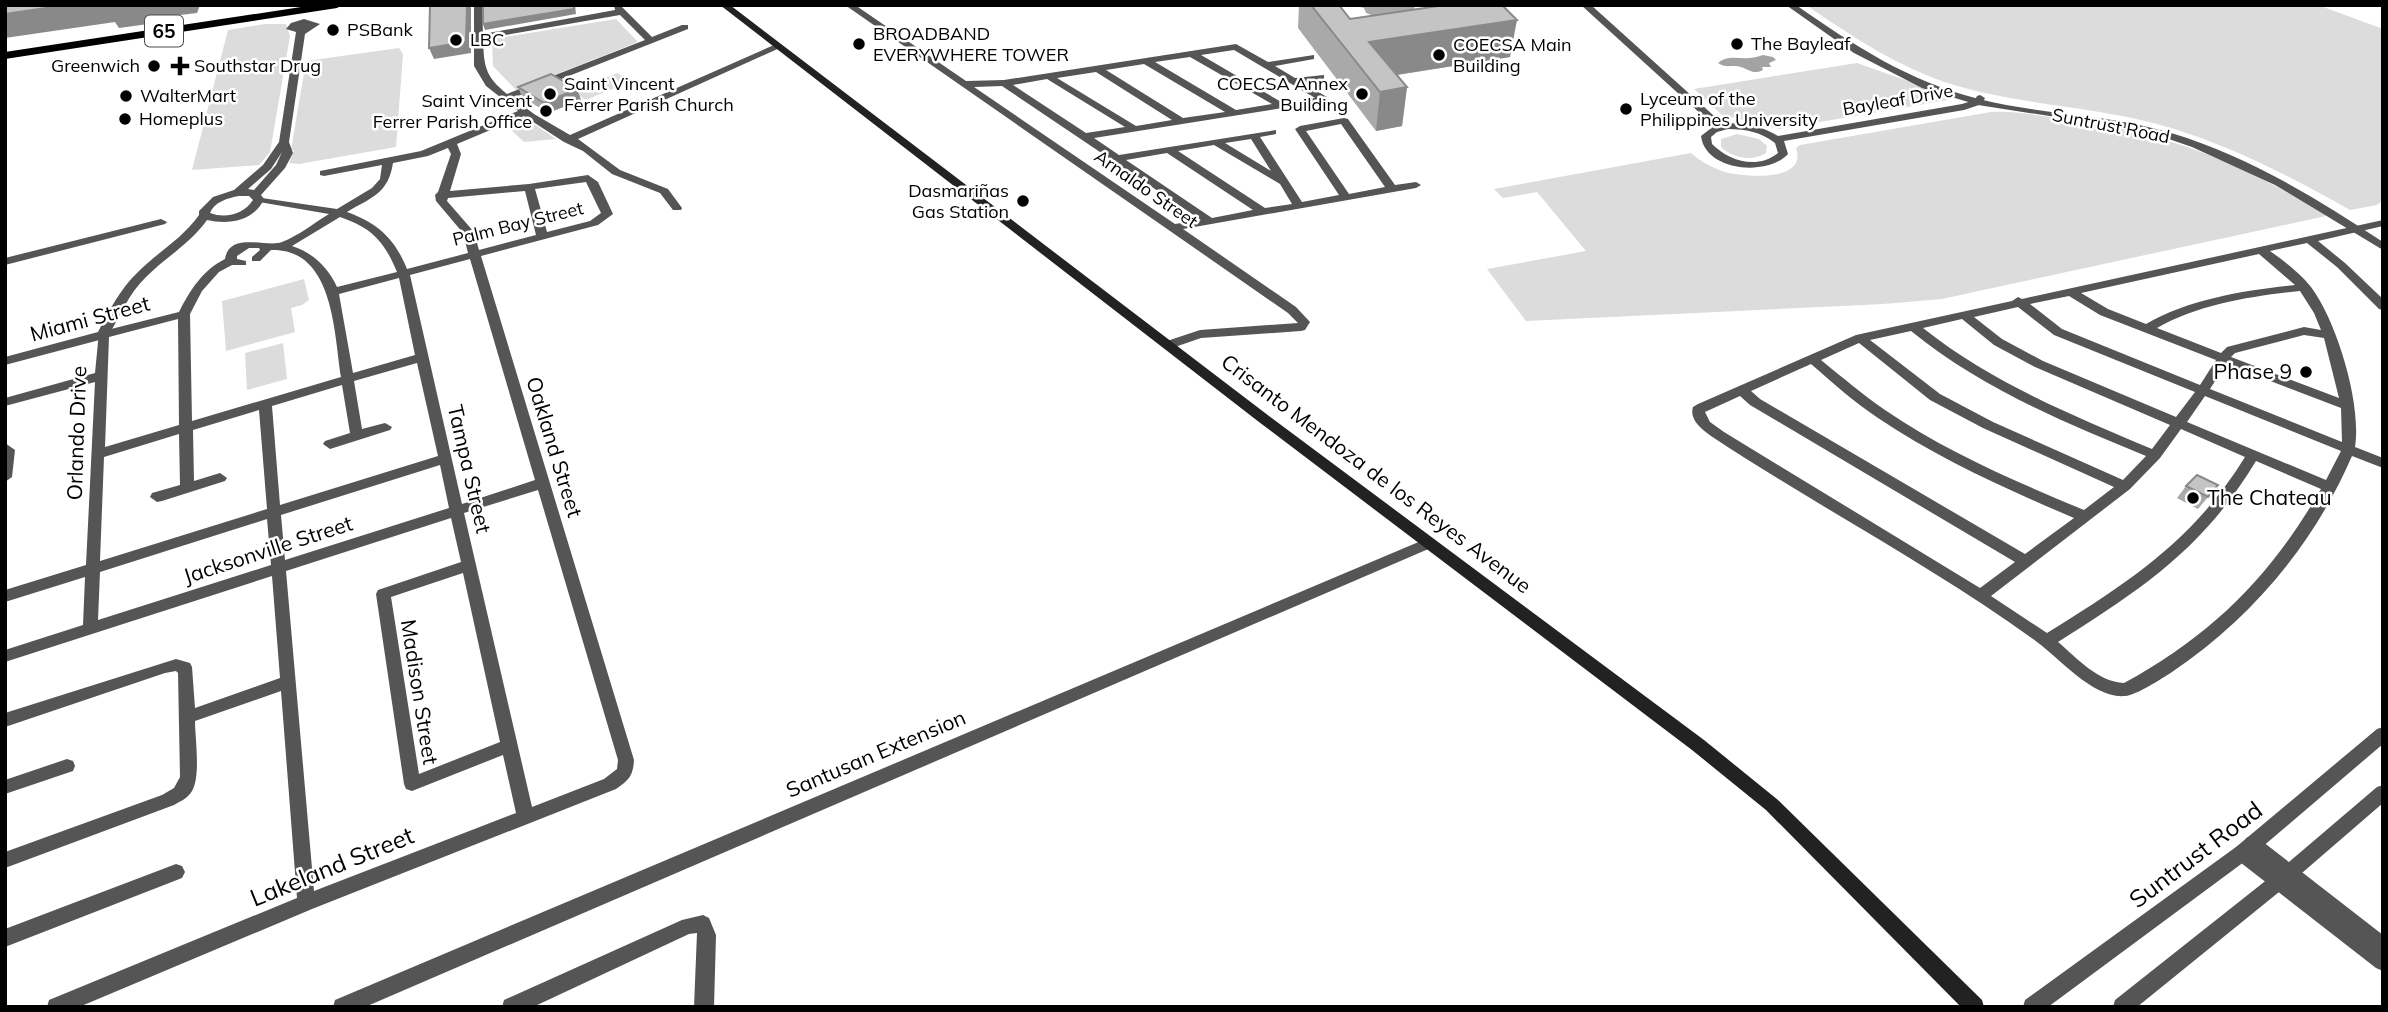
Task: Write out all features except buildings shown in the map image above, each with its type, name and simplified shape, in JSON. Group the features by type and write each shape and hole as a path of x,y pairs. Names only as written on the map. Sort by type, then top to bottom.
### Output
{"main road":[{"name":"65","path":"5,56 305,17 337,5"},
{"name":"Crisanto Mendoza de los Reyes Avenue","path":"724,5 1772,804 1975,1007"}],"street":[{"path":"478,5 479,66 489,84 505,98 568,140 587,149 616,172 664,191 677,208"},
{"name":"Arnaldo Street","path":"849,5 1292,310 1304,322 1301,327 1294,328 1200,334 1168,345"},
{"path":"1585,5 1721,127"},
{"path":"1790,5 1876,64 1925,85 1980,100"},
{"path":"1800,5 1858,48 1885,63 1980,100"},
{"path":"479,37 619,9 651,41"},
{"path":"284,142 288,153 285,160 256,201 237,193 267,167 284,142 305,17"},
{"path":"505,98 685,27"},
{"path":"568,140 777,47"},
{"path":"964,84 1004,83 1236,47 1324,99 1083,137"},
{"path":"1192,54 1280,106"},
{"path":"1266,65 1311,57"},
{"path":"1146,61 1234,113"},
{"path":"1098,69 1181,121"},
{"path":"1048,76 1135,128"},
{"path":"1294,81 1321,77"},
{"path":"1004,83 1210,221"},
{"name":"Bayleaf Drive","path":"1777,139 1980,100"},
{"name":"Suntrust Road","path":"1980,100 2122,125 2188,142 2259,171 2383,240"},
{"path":"324,173 410,158 452,144 520,114"},
{"path":"1346,197 1300,129 1344,121 1392,189"},
{"path":"1721,127 1751,127 1777,139 1783,148 1778,159 1761,164 1737,163 1721,157 1707,145 1708,134 1721,127"},
{"path":"1115,159 1272,132"},
{"path":"1254,135 1298,206"},
{"path":"1216,142 1284,183"},
{"path":"440,195 456,154 452,144"},
{"path":"407,145 410,158"},
{"path":"1169,150 1263,212"},
{"path":"187,488 184,314 191,299 214,270 236,262 233,253 243,247 255,244 266,247 284,246 382,185 388,162"},
{"name":"Palm Bay Street","path":"333,292 594,223 607,214 592,179 440,195"},
{"path":"1172,228 1416,185"},
{"path":"529,187 542,236"},
{"name":"Orlando Drive","path":"90,629 103,335 116,307 139,278 192,232 212,202 237,193"},
{"name":"Oakland Street","path":"440,195 441,201 468,233 626,760 625,773"},
{"name":"Orlando Drive","path":"192,232 217,219 233,218 256,201"},
{"name":"Tampa Street","path":"256,201 339,213 373,230 388,242 403,272 525,815"},
{"path":"205,215 217,219"},
{"path":"5,262 161,222"},
{"path":"2261,250 2292,273 2320,309 2331,335 2347,405 2348,448 2313,520 2287,558 2254,596 2205,640 2133,686 2117,691 2108,688 1982,595 1709,429 1698,415 1698,410 1860,338 2018,301 2383,223"},
{"name":"Suntrust Road","path":"2360,229 2383,247"},
{"path":"2309,240 2341,265 2383,306"},
{"path":"284,246 321,269 333,292 357,436"},
{"path":"256,260 265,253 266,247"},
{"path":"2146,329 2166,317 2274,290 2305,287"},
{"path":"2069,291 2104,312 2347,405"},
{"path":"2018,301 2058,332 2383,463"},
{"name":"Miami Street","path":"5,361 184,314"},
{"path":"1963,314 2016,353 2329,487"},
{"path":"1912,325 1953,359 1997,386 2155,455"},
{"path":"1982,595 2125,486 2155,455 2223,358 2237,346 2304,331 2331,335"},
{"path":"1860,338 1935,397 1988,425 2125,486"},
{"path":"97,454 422,357"},
{"path":"1811,358 1882,414 1925,442 2086,517"},
{"path":"5,402 101,376"},
{"path":"1742,390 1755,402 2025,561"},
{"path":"265,404 306,903"},
{"path":"330,444 385,427"},
{"path":"5,448 8,450 5,477"},
{"path":"2047,641 2127,591 2182,548 2207,524 2235,487 2253,455"},
{"path":"5,596 445,459"},
{"path":"157,497 220,478"},
{"name":"Jacksonville Street","path":"5,656 543,483"},
{"name":"Santusan Extension","path":"342,1007 1428,543"},
{"name":"Madison Street","path":"469,565 383,594 412,783 509,746"},
{"path":"5,720 176,665 184,667 186,673 188,777 186,786 180,793 154,806 5,860"},
{"path":"187,717 288,682"},
{"name":"Suntrust Road","path":"2032,1007 2247,848 2383,734"},
{"path":"5,787 67,766"},
{"name":"Lakeland Street","path":"56,1007 306,903 525,815 610,784 625,773"},
{"path":"2122,1007 2284,877 2383,792"},
{"path":"2247,848 2383,962"},
{"path":"5,938 176,872"},
{"path":"2284,877 2383,946"},
{"path":"511,1007 688,926 703,924 707,935 704,1007"}],"shaded area":[{"path":"1806,5 2318,5 2383,29 2383,200 2377,205 2350,210 2256,161 2183,132 2132,118 2005,97 1954,85 1895,61"},
{"path":"616,19 638,42 516,90 493,66 492,39"},
{"path":"265,24 286,24 290,36 270,152 259,165 192,170 228,30"},
{"path":"399,48 403,54 396,147 299,164 289,163 294,150 291,150 306,61"},
{"path":"1763,55 1776,60 1769,63 1771,67 1762,67 1763,70 1757,72 1718,63 1728,58"},
{"path":"1857,63 1950,96 1948,100 1779,129 1722,115 1694,89"},
{"path":"617,73 631,81 586,100 572,91"},
{"path":"1991,112 2020,113 2103,125 2171,142 2202,152 2262,179 2326,216 1942,299 1883,304 1526,321 1487,269 1586,251 1537,192 1503,198 1494,189 1691,153 1725,172 1772,175 1793,167 1797,159 1796,148 1800,145"},
{"path":"524,117 556,139 524,142 506,125"},
{"path":"1737,134 1759,139 1767,146 1766,153 1742,158 1721,147 1721,139"},
{"path":"304,279 309,300 291,308 295,332 226,351 222,301"},
{"path":"283,343 287,379 247,390 245,353"}],"place":[{"name":"PSBank","path":"333,30"},
{"name":"LBC","path":"456,40"},
{"name":"BROADBAND EVERYWHERE TOWER","path":"859,44"},
{"name":"The Bayleaf","path":"1737,44"},
{"name":"COECSA Main Building","path":"1439,55"},
{"name":"Greenwich","path":"154,66"},
{"name":"Southstar Drug","path":"180,66"},
{"name":"Saint Vincent Ferrer Parish Church","path":"550,94"},
{"name":"COECSA Annex Building","path":"1362,94"},
{"name":"WalterMart","path":"126,96"},
{"name":"Lyceum of the Philippines University","path":"1626,109"},
{"name":"Saint Vincent Ferrer Parish Office","path":"546,111"},
{"name":"Homeplus","path":"125,119"},
{"name":"Dasmariñas Gas Station","path":"1023,201"},
{"name":"Phase 9","path":"2306,372"},
{"name":"The Chateau","path":"2193,498"}]}
